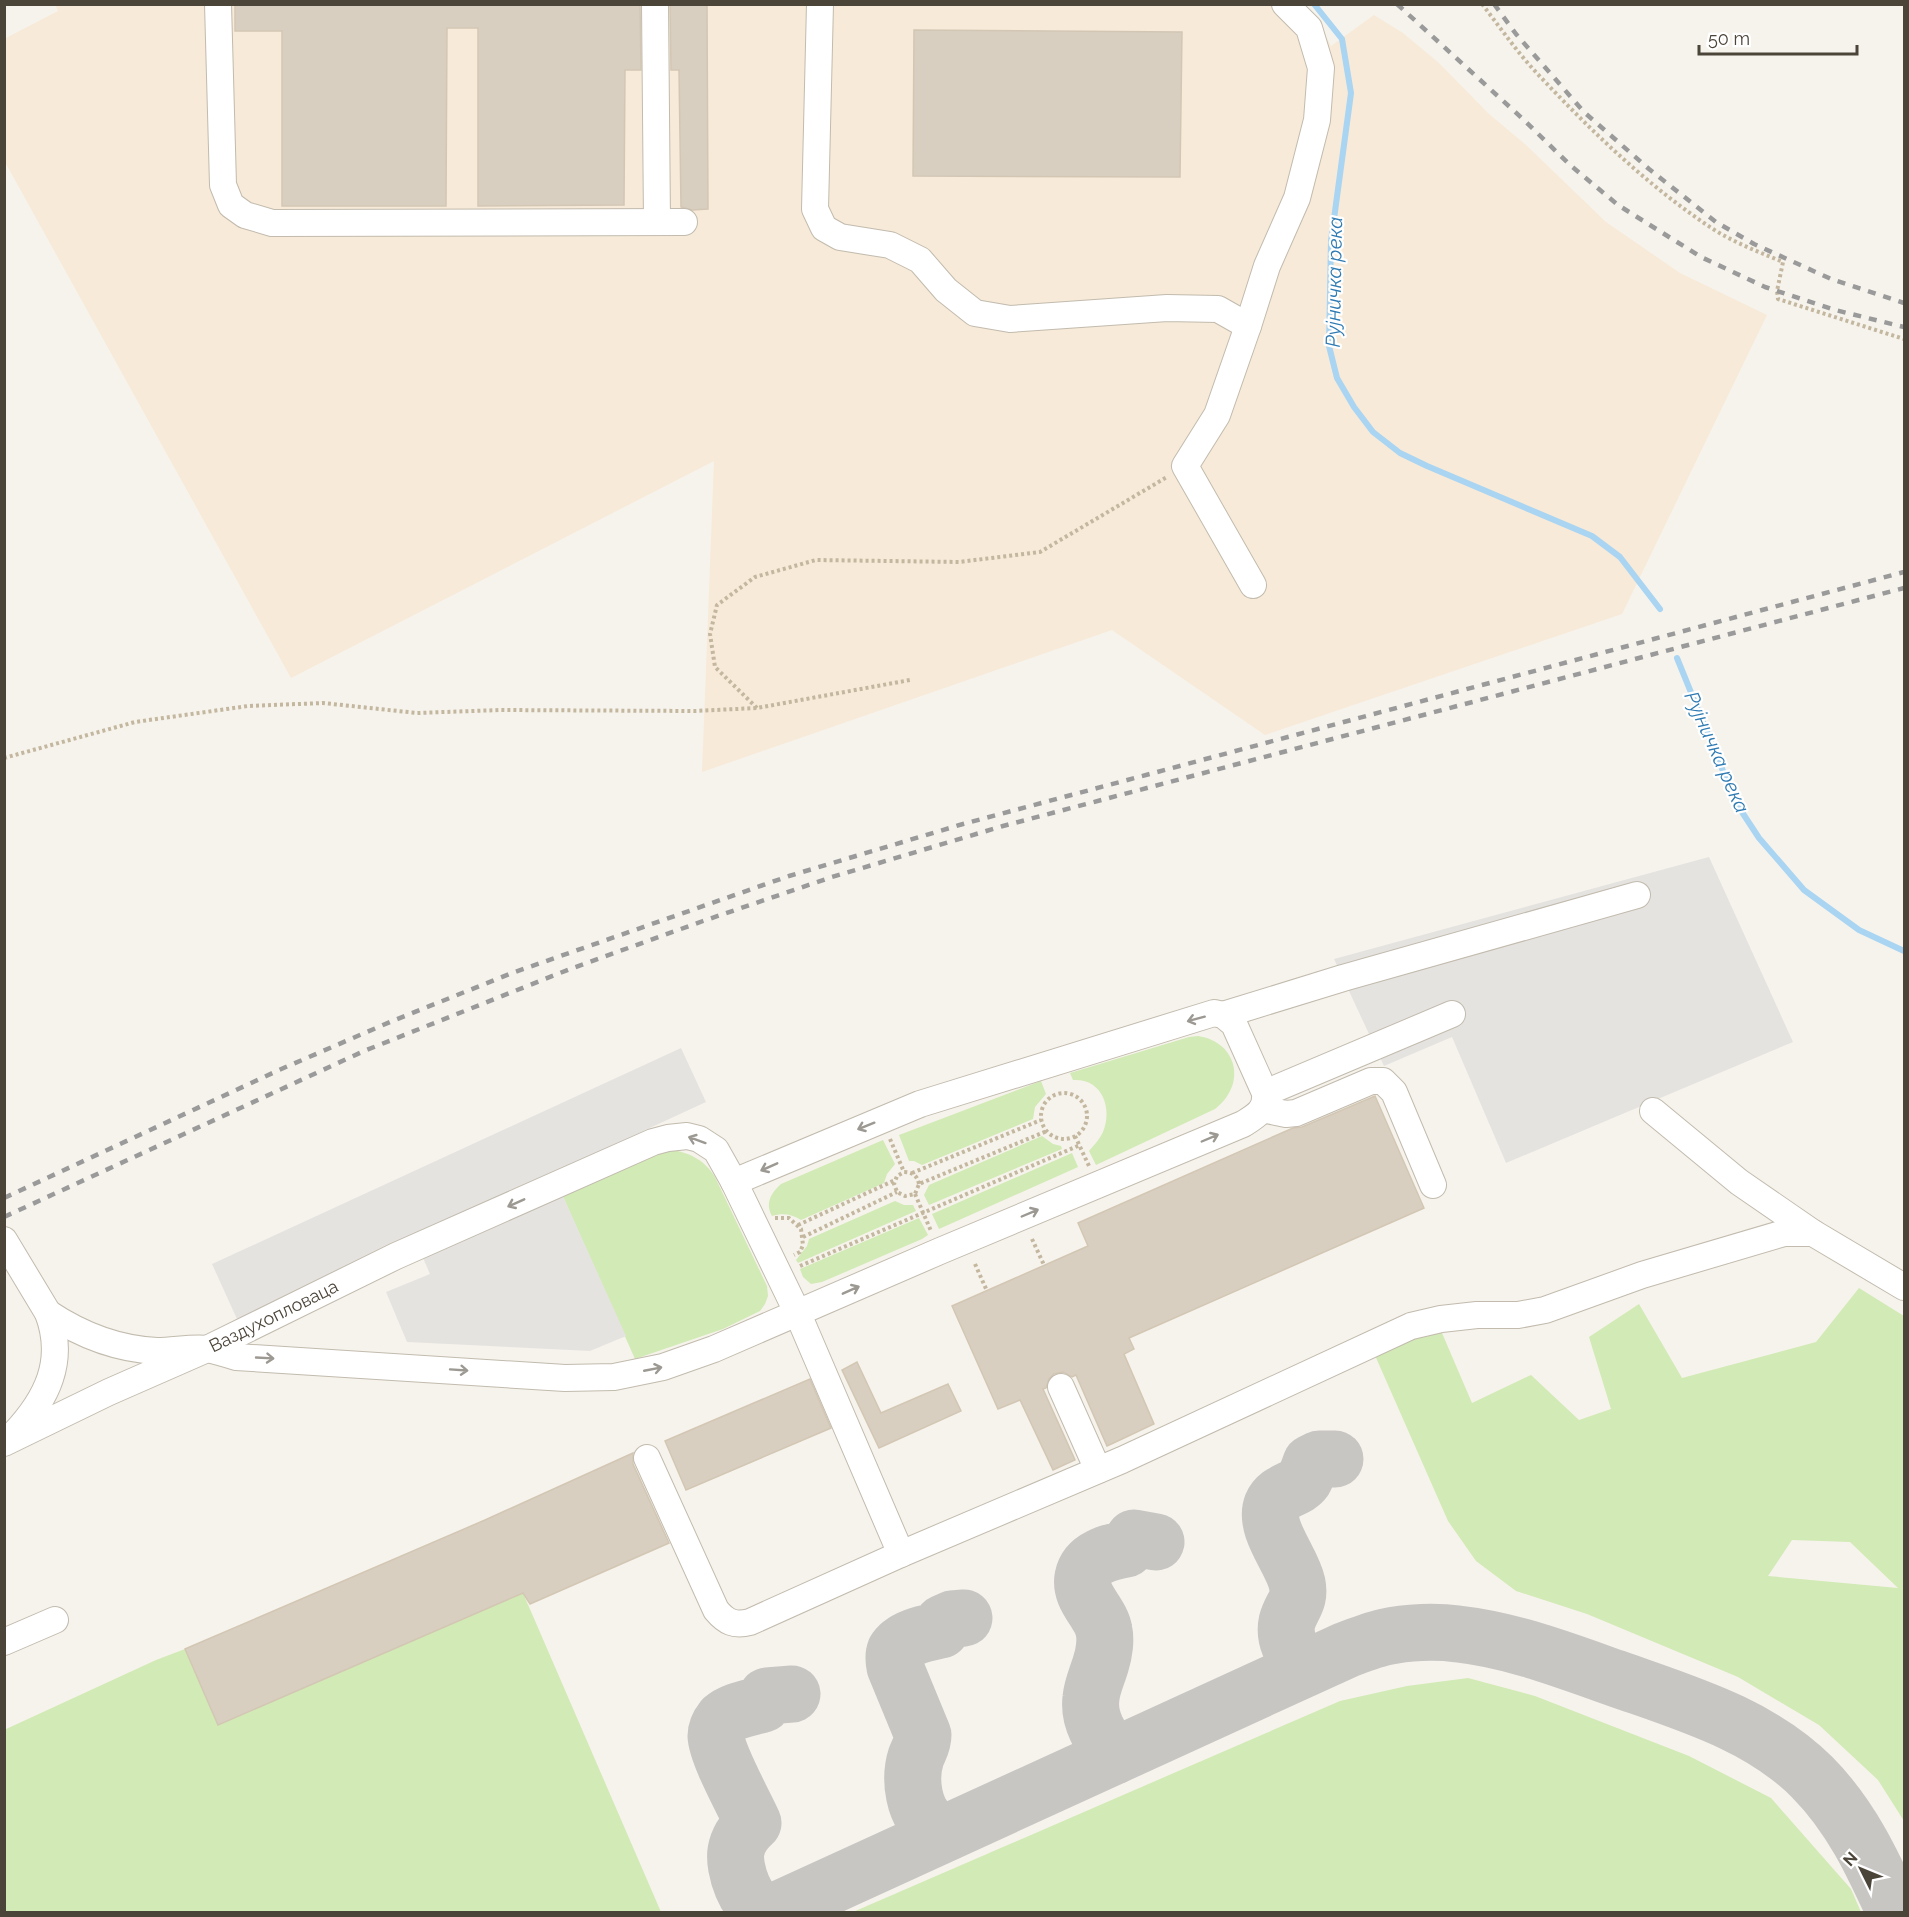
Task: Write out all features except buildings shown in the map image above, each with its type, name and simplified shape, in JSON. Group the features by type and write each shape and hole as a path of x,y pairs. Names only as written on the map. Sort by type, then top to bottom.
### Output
{"street":[{"path":"218,4 223,186 231,205 245,215 272,223 684,222"},
{"path":"655,4 657,222"},
{"path":"819,4 815,209 824,228 840,237 890,245 920,260 946,290 975,313 1010,319 1167,308 1218,309 1248,326"},
{"path":"1253,585 1185,466 1216,414 1267,266 1297,198 1317,120 1321,68 1309,28 1285,4"},
{"path":"734,1182 920,1104 1190,1020 1215,1014 1223,1015 1343,978 1637,895"},
{"path":"48,1313 89,1336 111,1344 158,1351 207,1349 236,1357 594,1379 663,1367 714,1349 798,1314 951,1246 1243,1124 1263,1101 1452,1014"},
{"path":"1223,1015 1233,1024 1263,1101 1286,1114 1296,1113 1371,1081 1383,1081 1394,1092 1433,1185"},
{"path":"1653,1111 1739,1182 1814,1233 1905,1287"},
{"name":"Ваздухопловаца","path":"6,1442 109,1392 207,1349 396,1256 660,1140 687,1136 710,1145 716,1150 734,1182 798,1314 901,1554"},
{"path":"647,1458 716,1610 730,1623 740,1624 750,1622 901,1554 1098,1470 1411,1326 1441,1319 1518,1315 1545,1310 1642,1275 1784,1233 1814,1233"},
{"name":"Ваздухопловаца","path":"4,1240 48,1313 55,1349 52,1375 42,1400 6,1442"},
{"path":"1062,1387 1098,1470"},
{"path":"4,1642 55,1620"}],"path":[{"path":"1482,4 1532,67 1590,126 1662,192 1715,230 1751,249 1783,262 1777,291 1778,299 1905,339"},
{"path":"757,708 716,667 710,634 717,605 755,577 816,560 959,562 1040,552 1185,466"},
{"path":"4,758 135,722 248,706 323,703 417,713 500,710 694,711 757,708 910,680"},
{"path":"1056,1094 1071,1094 1078,1097 1087,1110 1088,1118 1082,1132 1075,1137 1060,1139 1047,1131 1041,1119 1044,1104 1056,1094"},
{"path":"798,1225 895,1180 904,1172 912,1173 1041,1119"},
{"path":"919,1184 1047,1131"},
{"path":"887,1132 904,1172"},
{"path":"1075,1137 1091,1170"},
{"path":"794,1269 1080,1145"},
{"path":"912,1173 918,1179 919,1184 915,1194 934,1237"},
{"path":"895,1180 897,1192"},
{"path":"897,1192 905,1196 915,1194"},
{"path":"803,1237 897,1192"},
{"path":"770,1219 789,1218 798,1225 803,1237 800,1252 788,1258"},
{"path":"1032,1239 1044,1265"},
{"path":"975,1264 987,1291"}],"shaded area":[{"path":"55,4 1301,4 1320,25 1331,46 1374,15 1403,33 1439,63 1489,114 1526,145 1606,222 1680,273 1767,315 1622,614 1265,735 1112,630 702,772 714,461 291,678 5,162 4,39 58,11"},
{"path":"1709,857 1793,1042 1506,1163 1452,1037 1384,1066 1334,959"},
{"path":"681,1048 706,1102 237,1319 212,1264"},
{"path":"561,1192 626,1336 590,1351 407,1342 386,1292 430,1274 423,1258"}],"green space":[{"path":"1198,1036 1212,1040 1222,1047 1234,1066 1231,1088 1225,1099 1215,1109 1096,1165 1089,1151 1103,1132 1106,1123 1106,1104 1098,1089 1083,1081 1073,1080 1070,1073"},
{"path":"1041,1081 1046,1094 1035,1107 1033,1119 922,1165 909,1161 899,1135"},
{"path":"1042,1136 1053,1144 1061,1146 1062,1149 929,1205 924,1195 929,1185"},
{"path":"883,1140 895,1164 887,1174 884,1183 801,1220 787,1215 772,1216 769,1207 770,1198 781,1184"},
{"path":"673,1150 697,1159 715,1177 767,1286 768,1296 760,1311 723,1329 635,1359 561,1192 646,1154"},
{"path":"1072,1153 1078,1167 939,1229 932,1214"},
{"path":"895,1201 904,1205 913,1205 916,1211 798,1263 796,1260 807,1246 809,1239"},
{"path":"919,1218 928,1235 922,1239 822,1282 811,1284 803,1277 800,1269"},
{"path":"1859,1288 1904,1316 1904,1821 1878,1780 1819,1725 1738,1677 1587,1614 1516,1591 1476,1561 1448,1521 1366,1335 1433,1312 1472,1403 1531,1375 1579,1420 1611,1409 1589,1337 1639,1304 1682,1378 1816,1342","holes":["1792,1540 1850,1542 1898,1588 1768,1576"]},
{"path":"523,1593 661,1912 5,1912 4,1730 156,1660 185,1649 218,1725"},
{"path":"1468,1678 1535,1696 1689,1756 1771,1798 1851,1889 1861,1912 853,1912 1340,1701 1407,1686"}],"waterway":[{"name":"Рујничка река","path":"1314,4 1342,39 1351,93 1331,241 1329,346 1337,378 1354,407 1373,432 1400,453 1592,536 1620,557 1660,609"},
{"name":"Рујничка река","path":"1677,658 1736,803 1759,838 1804,890 1859,930 1904,951"}],"taxiway":[{"path":"1303,1669 1290,1647 1286,1629 1298,1595 1297,1583 1271,1524 1270,1514 1275,1500 1301,1483 1311,1463 1319,1459 1335,1459"},
{"path":"1114,1756 1100,1736 1092,1714 1092,1694 1103,1655 1105,1635 1102,1624 1084,1592 1083,1577 1085,1570 1094,1560 1126,1549 1134,1538 1156,1542"},
{"path":"947,1832 934,1827 927,1821 921,1814 914,1795 914,1766 923,1735 895,1667 894,1655 899,1646 909,1639 941,1630 943,1623 952,1619 964,1618"},
{"path":"792,1694 767,1696 763,1704 732,1713 723,1719 716,1734 726,1767 753,1823 742,1835 737,1847 739,1877 752,1903 765,1911 780,1909 1346,1650 1385,1637 1431,1632 1498,1641 1557,1658 1694,1706 1745,1729 1769,1743 1812,1777 1850,1824 1895,1912"}],"railway":[{"path":"1397,4 1570,165 1618,205 1701,257 1765,287 1835,310 1904,327"},
{"path":"1494,4 1516,34 1584,112 1649,169 1716,222 1754,244 1831,279 1904,303"},
{"path":"4,1198 279,1070 390,1022 512,973 789,876 963,824 1904,572"},
{"path":"4,1217 364,1051 570,969 832,877 1003,826 1904,588"}]}
